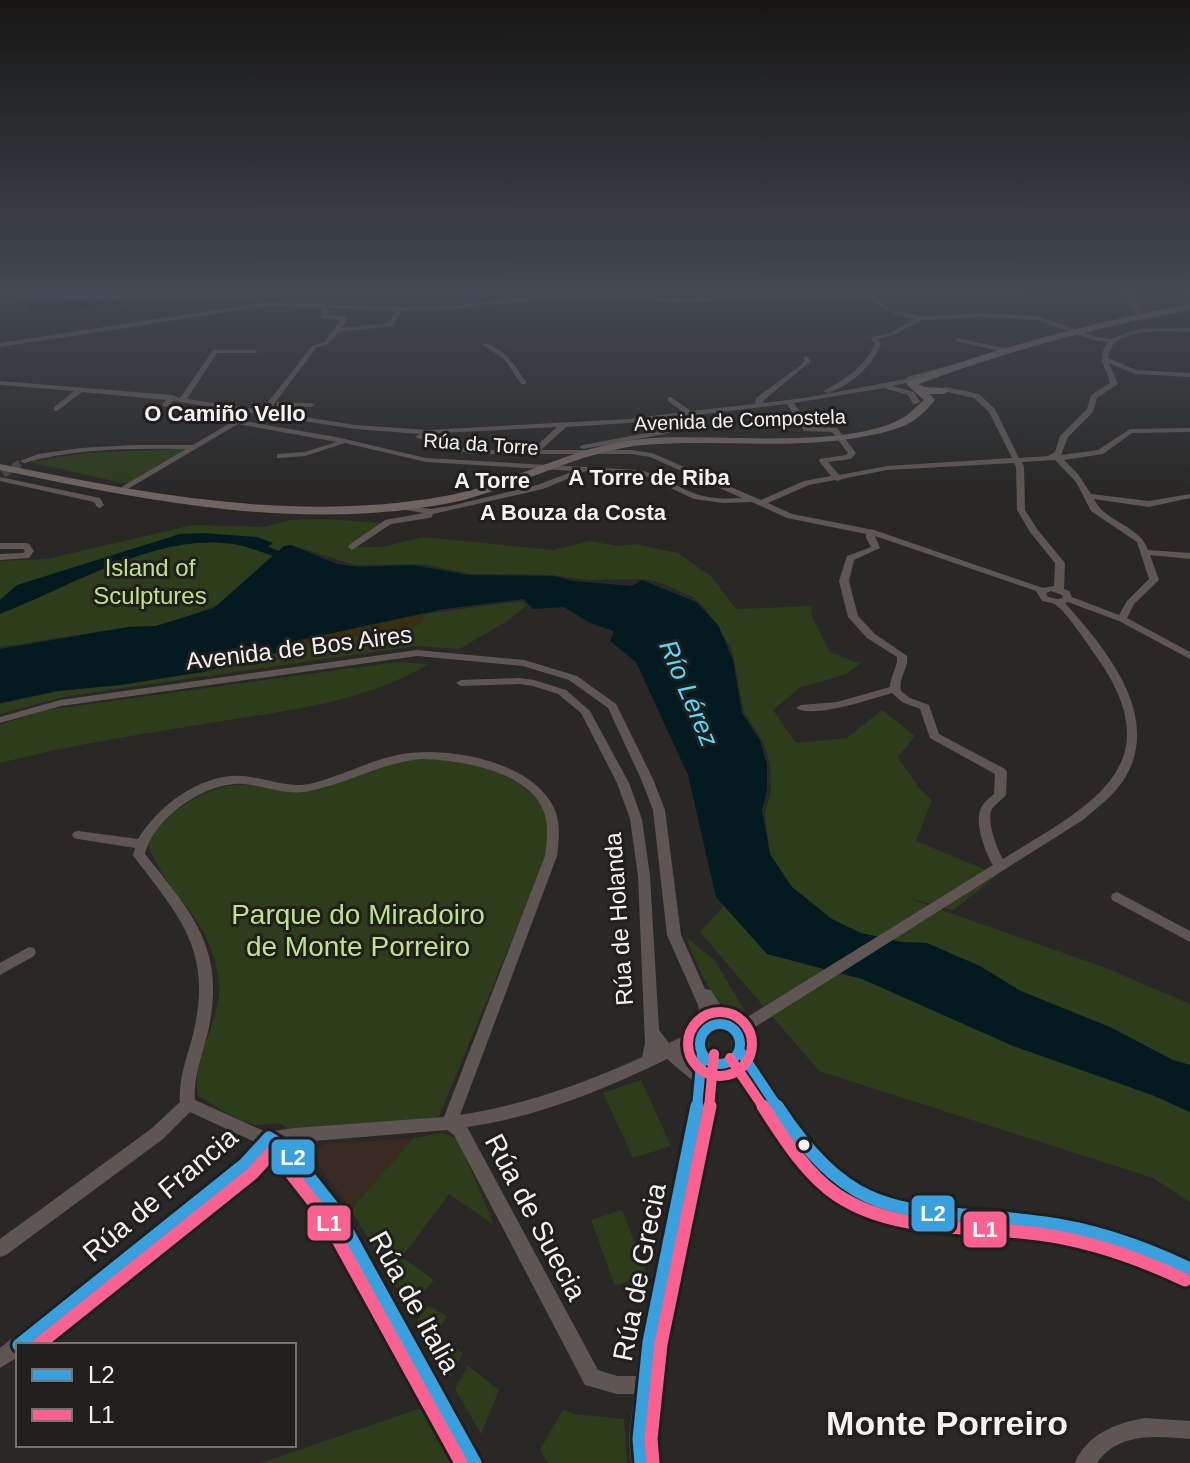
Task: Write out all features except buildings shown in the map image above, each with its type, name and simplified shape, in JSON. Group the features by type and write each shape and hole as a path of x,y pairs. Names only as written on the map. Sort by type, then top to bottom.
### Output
{"highway":[{"name":"Avenida de Compostela","path":"1,471 213,500 353,505 442,497 608,448 640,442 795,440 868,434 898,423 919,391 962,364 982,358"},
{"path":"868,434 915,420 932,408 947,379 967,366 987,358"},
{"path":"919,391 945,388"},
{"name":"Avenida de Compostela","path":"1,471 152,498 209,505 303,510 403,507 470,495 536,470"}],"street":[{"path":"183,399 210,358"},
{"path":"264,413 296,383 286,383 305,358"},
{"path":"507,358 523,383"},
{"path":"755,405 803,366 808,361 806,358"},
{"path":"810,399 813,394 846,384 870,358"},
{"path":"1105,359 1135,372 1190,375"},
{"path":"1054,458 1059,453 1064,436 1090,410 1094,397 1114,384 1105,359"},
{"path":"0,383 172,397 430,436 563,426 810,399 883,386 962,364"},
{"path":"883,386 911,394 919,391"},
{"path":"883,386 919,391"},
{"path":"449,1123 537,1105 675,1048 705,1030 732,1030 756,1018 1102,800 1125,771 1135,736 1122,687 1062,597 1060,563 1021,510 1021,473 1017,459 987,403 968,393 945,388"},
{"path":"57,409 81,389"},
{"path":"172,397 166,404 196,415 340,441"},
{"path":"671,399 689,413"},
{"path":"786,402 807,429 834,430 848,446 852,453 848,457 823,461 838,479"},
{"path":"275,404 311,405"},
{"path":"563,452 670,431 691,419 715,417 725,409"},
{"path":"409,457 430,436 434,418"},
{"path":"126,488 237,422"},
{"path":"534,452 563,426"},
{"path":"758,501 807,483 895,467 1097,453 1134,430 1190,430"},
{"path":"430,436 465,451 631,452 663,459 790,516 871,532 1041,590 1045,599 1062,597 1122,619 1190,656"},
{"path":"280,456 311,452 340,441"},
{"name":"Rúa da Torre","path":"340,441 409,457 458,463 536,470 605,468 655,475 681,490 709,500 758,501"},
{"path":"24,461 64,452 193,447"},
{"path":"296,449 311,452"},
{"path":"458,463 465,451"},
{"path":"1054,458 1071,468 1091,496 1094,509 1141,541 1146,552 1154,580 1130,603 1122,619"},
{"path":"352,547 388,522 559,481 579,470 605,468"},
{"path":"1,471 97,500 100,505"},
{"path":"1091,496 1149,504 1190,496"},
{"path":"426,503 426,508 442,510"},
{"path":"403,507 442,510"},
{"path":"871,532 870,538 876,548 850,558 844,581 853,617 871,636 902,656 903,661 894,675 894,689 904,700 925,707 934,736 1001,772 1000,795 987,807 983,818 990,834 992,855 1001,865"},
{"path":"0,546 26,546 30,551 26,556 0,557"},
{"path":"1146,552 1190,556"},
{"name":"Avenida de Bos Aires","path":"0,720 60,703 394,655 437,654 476,661 524,663 556,671 604,697 626,730 659,810 674,935 705,1005 705,1030"},
{"name":"Rúa de Holanda","path":"461,683 534,683 562,692 585,711 623,783 636,819 644,876 651,1028 649,1059"},
{"path":"801,708 838,705 894,689"},
{"path":"188,1104 186,1093 190,1071 208,999 208,974 204,949 193,928 139,855 145,833 165,814 210,786 235,780 304,789 371,764 433,755 468,760 500,770 541,797 549,809 553,824 551,856 449,1123"},
{"path":"78,835 140,844"},
{"path":"1117,897 1190,937"},
{"path":"0,970 29,952"},
{"name":"Avenida de Bos Aires","path":"686,964 732,1030"},
{"name":"Rúa de Holanda","path":"651,1028 655,1039 675,1048 699,1084"},
{"path":"702,1053 698,1043 705,1030"},
{"path":"732,1030 741,1040 734,1056"},
{"path":"675,1048 702,1053 713,1060 734,1056"},
{"name":"Rúa de Grecia","path":"641,1463 639,1439 649,1342 699,1084 702,1053"},
{"path":"734,1056 823,1166 850,1192 870,1203 892,1208 1084,1228 1149,1249 1190,1269"},
{"name":"Rúa de Grecia","path":"699,1084 734,1056"},
{"path":"188,1104 269,1138"},
{"path":"0,1249 157,1134 188,1104"},
{"name":"Rúa de Francia","path":"23,1343 245,1164 269,1138 449,1123"},
{"name":"Rúa de Suecia","path":"449,1123 460,1130 592,1378 617,1385 645,1385"},
{"name":"Rúa de Italia","path":"269,1138 287,1149 336,1211 475,1463"},
{"path":"1085,1463 1105,1439 1122,1432 1149,1427 1190,1430"}],"shaded area":[{"path":"414,1138 351,1209 313,1158 317,1149 325,1144"}],"green space":[{"path":"186,449 127,484 29,462 85,453"},
{"name":"Island of Sculptures","path":"289,520 386,523 354,547 381,547 424,537 552,550 590,541 618,546 635,544 678,553 712,577 736,609 812,606 811,614 830,652 860,664 846,674 799,688 773,710 796,743 847,738 882,710 915,736 898,757 919,788 932,800 916,841 998,875 953,910 908,898 1106,968 1190,1004 1190,1202 1153,1178 819,1071 700,932 770,855 765,814 771,792 770,764 763,741 744,712 732,649 705,608 693,597 656,581 639,579 588,580 552,575 471,574 423,564 355,565 291,545 267,560 224,602 179,620 156,626 128,627 0,647 0,561 47,559 192,525 264,527"},
{"path":"522,601 527,605 508,621 459,649 416,646 68,696 0,714 0,704 55,692 205,672 330,637 401,633 421,622 425,614"},
{"path":"397,662 428,664 380,687 328,702 111,739 0,763 0,725 45,710"},
{"name":"Parque do Miradoiro de Monte Porreiro","path":"421,757 476,766 514,781 530,792 542,806 548,822 545,860 439,1116 289,1130 276,1123 257,1125 231,1116 198,1096 198,1067 219,996 215,959 208,940 156,863 148,844 177,810 220,788 249,785 307,792 373,767"},
{"path":"686,937 715,961 745,1011 734,1013 719,1001 705,980"},
{"path":"641,1080 671,1146 633,1158 603,1093"},
{"path":"442,1133 458,1139 494,1225 449,1194 402,1257 434,1280 409,1310 351,1209 414,1138"},
{"path":"622,1210 647,1274 615,1286 591,1220"},
{"path":"428,1306 447,1316 436,1335 463,1353 450,1377 417,1320"},
{"path":"468,1366 499,1390 481,1434 455,1389"},
{"path":"427,1406 457,1463 261,1463"},
{"path":"563,1409 573,1414 624,1419 627,1463 548,1463 540,1450"}],"sand":[{"path":"425,613 420,624 401,633 330,637 280,652 300,640"}],"water":[{"path":"180,534 257,537 273,543 261,552 229,544 196,543 162,549 128,559 0,614 0,600 17,585"},
{"name":"Río Lérez","path":"291,545 337,564 358,567 413,565 468,575 554,576 573,581 632,586 642,580 696,602 718,625 733,660 742,713 760,740 767,765 767,790 762,811 770,854 792,887 832,919 861,933 902,942 927,943 980,966 1021,991 1110,1027 1173,1060 1190,1065 1190,1112 1152,1095 1013,1046 862,979 767,954 716,897 688,775 636,662 610,641 614,631 590,623 564,607 533,609 524,599 444,609 300,640 280,652 202,672 57,691 0,703 0,649 128,627 156,626 214,608 284,546"}],"waterway":[{"path":"255,546 275,553 283,562"}],"tunnel":[{"path":"3,474 24,461"}],"transit line":[{"name":"L1","path":"720,1012 738,1018 746,1026 752,1044 746,1062 738,1070 720,1076 702,1070 694,1062 688,1044 694,1026 702,1018 720,1012"},
{"name":"L2","path":"720,1024 734,1030 740,1044 734,1058 720,1064 706,1058 700,1044 706,1030 720,1024"},
{"name":"L2","path":"740,1051 814,1157 845,1185 866,1197 915,1211 1021,1220 1083,1230 1137,1246 1190,1269"},
{"name":"L2","path":"641,1463 639,1439 649,1342 700,1092 702,1053"},
{"name":"L1","path":"653,1462 651,1439 661,1344 712,1094 714,1054"},
{"name":"L1","path":"730,1058 804,1163 834,1193 855,1206 906,1222 1015,1231 1078,1241 1132,1257 1185,1280"},
{"name":"L2","path":"21,1343 245,1164 269,1138 287,1149 336,1211 475,1463"},
{"name":"L1","path":"40,1343 253,1173 271,1153 279,1158 326,1218 461,1463"}],"district":[{"name":"O Camiño Vello","path":"225,413"},
{"name":"A Torre de Riba","path":"649,477"},
{"name":"A Torre","path":"492,480"},
{"name":"A Bouza da Costa","path":"573,512"},
{"name":"Monte Porreiro","path":"947,1423"}]}
